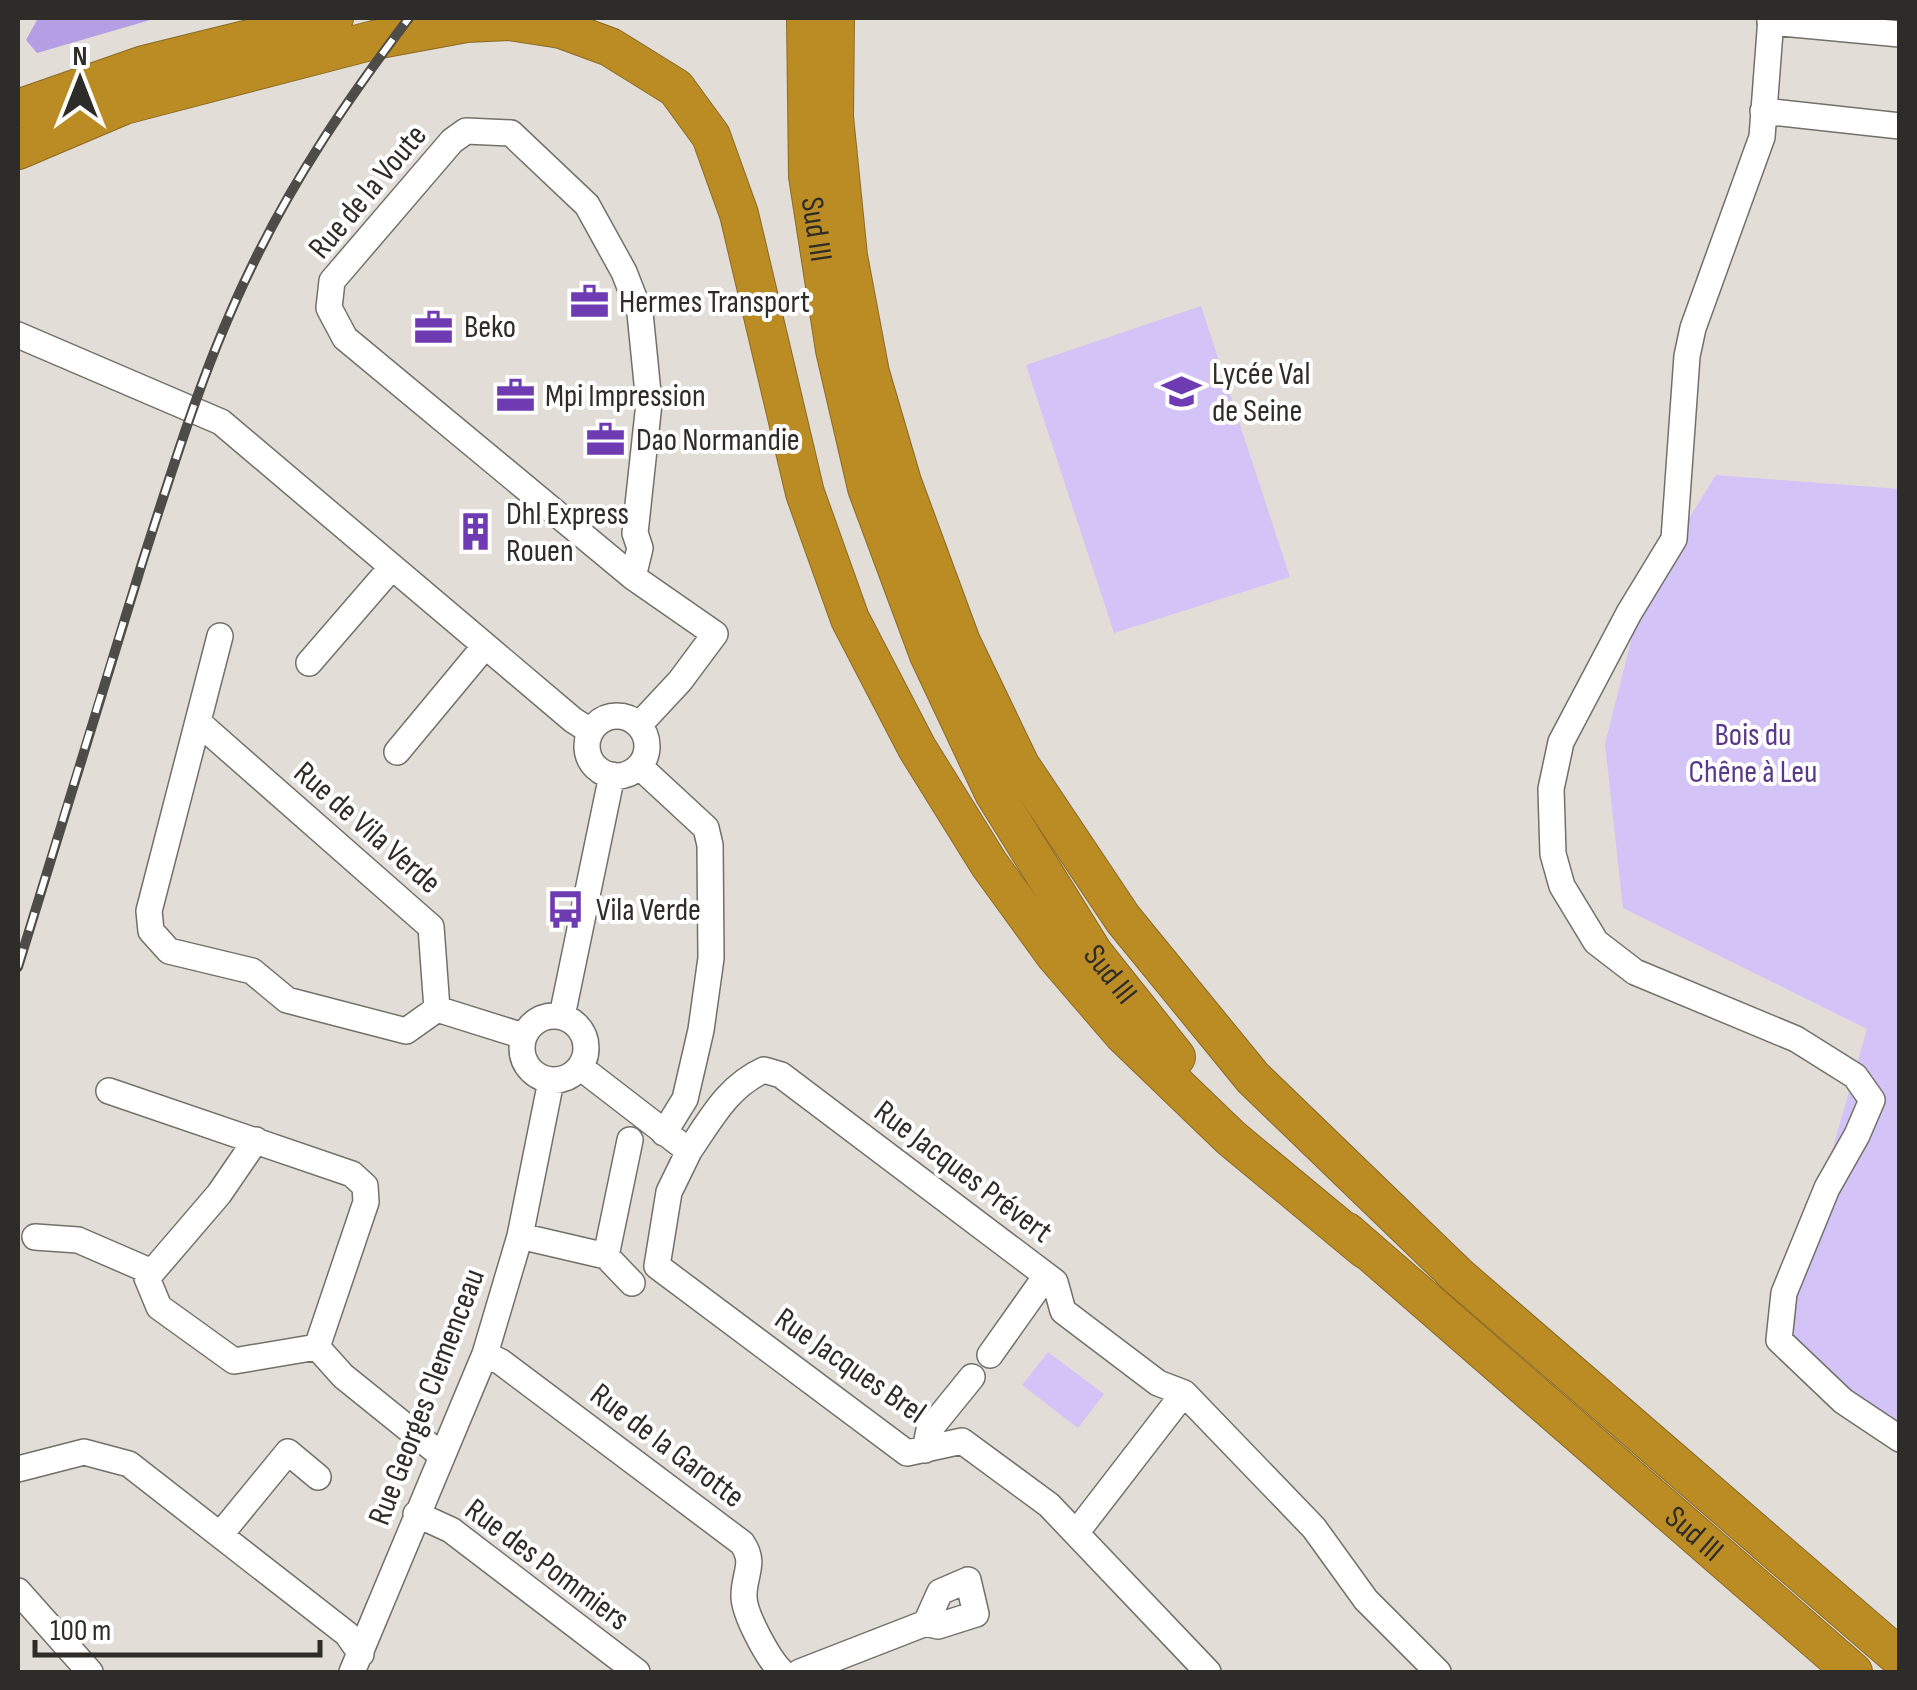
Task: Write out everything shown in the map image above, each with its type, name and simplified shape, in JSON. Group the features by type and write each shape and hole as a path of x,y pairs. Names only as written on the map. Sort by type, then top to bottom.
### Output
{"highway":[{"path":"18,108 144,65 334,18"},
{"path":"374,40 431,18"},
{"name":"Sud III","path":"806,18 808,176 836,350 867,488 930,655 994,793 1094,954 1168,1048 1365,1249 1853,1672"},
{"name":"Sud III","path":"835,18 836,136 848,256 870,372 902,482 962,642 1020,765 1123,919 1253,1078 1458,1276 1900,1658"},
{"path":"18,150 124,105 374,40 466,23 527,23 561,29 610,47 676,88 711,136 739,214 804,493 850,619 917,748 989,864 1056,955 1123,1034 1230,1138 1365,1249"}],"street":[{"path":"1900,34 1770,20 1762,137 1693,328 1687,356 1674,539 1561,742 1551,788 1553,854 1562,886 1596,942 1635,972 1796,1039 1855,1076 1872,1100 1828,1188 1784,1293 1779,1340 1843,1401 1900,1439"},
{"path":"1764,111 1900,126"},
{"name":"Rue de la Voute","path":"633,576 640,548 635,533 649,403 640,313 624,272 586,205 511,132 466,131 452,141 332,281 329,308 345,338 633,576 715,634 680,681 639,725"},
{"path":"18,336 221,422 572,720 590,731"},
{"path":"309,662 392,566"},
{"path":"220,636 148,911 151,931 169,951 252,971 287,1000 406,1031 437,1009 523,1036"},
{"path":"397,752 485,646"},
{"path":"603,719 631,719 639,725 647,742 640,766 630,773 612,775 591,760 590,731 603,719"},
{"name":"Rue de Vila Verde","path":"199,722 431,927 437,1009"},
{"path":"640,766 706,828 710,846 711,958 700,1030 685,1099 664,1133"},
{"path":"562,1016 612,775"},
{"path":"562,1016 584,1034 586,1046 580,1068 566,1078 539,1078 522,1058 523,1036 542,1018 562,1016"},
{"path":"580,1068 689,1151"},
{"name":"Rue Jacques Prévert","path":"689,1151 727,1095 764,1070 781,1075 1054,1282 1063,1311 1158,1383 1184,1393 1314,1528 1366,1600 1438,1672"},
{"name":"Rue Georges Clemenceau","path":"356,1663 484,1354 520,1236 551,1081"},
{"path":"110,1091 352,1174 365,1186 366,1202 316,1347"},
{"path":"256,1140 219,1194 147,1278 159,1307 234,1361 316,1347"},
{"path":"606,1256 630,1140"},
{"name":"Rue Jacques Brel","path":"689,1151 669,1192 657,1266 907,1454 962,1441 1048,1504 1202,1669"},
{"path":"520,1236 606,1256 632,1283"},
{"path":"35,1237 78,1240 152,1272"},
{"path":"990,1355 1046,1276"},
{"path":"316,1347 343,1376 441,1455"},
{"name":"Rue de la Garotte","path":"484,1354 501,1362 742,1543 749,1554 751,1569 743,1598 770,1660 782,1672"},
{"path":"925,1450 928,1430 972,1377"},
{"path":"1076,1533 1184,1393"},
{"path":"20,1460 84,1452 129,1464 347,1634 356,1663"},
{"path":"220,1535 288,1452 318,1477"},
{"name":"Rue des Pommiers","path":"416,1514 450,1530 637,1672"},
{"path":"18,1591 90,1672"},
{"path":"800,1672 926,1623"}],"green space":[{"path":"1201,306 1290,577 1114,633 1026,365"},
{"name":"Bois du Chêne à Leu","path":"1716,475 1899,489 1899,1456 1779,1335 1867,1029 1623,908 1605,744 1644,590"},
{"path":"1048,1352 1104,1394 1078,1428 1022,1385"}],"shaded area":[{"path":"38,18 157,18 37,53 26,40"}],"railway":[{"path":"18,967 143,560 219,339 304,170 409,18"}],"place":[{"name":"Hermes Transport","path":"589,302"},
{"name":"Beko","path":"434,327"},
{"name":"Lycée Val de Seine","path":"1182,392"},
{"name":"Mpi Impression","path":"515,396"},
{"name":"Dao Normandie","path":"606,440"},
{"name":"Dhl Express Rouen","path":"476,532"},
{"name":"Vila Verde","path":"566,910"}]}
